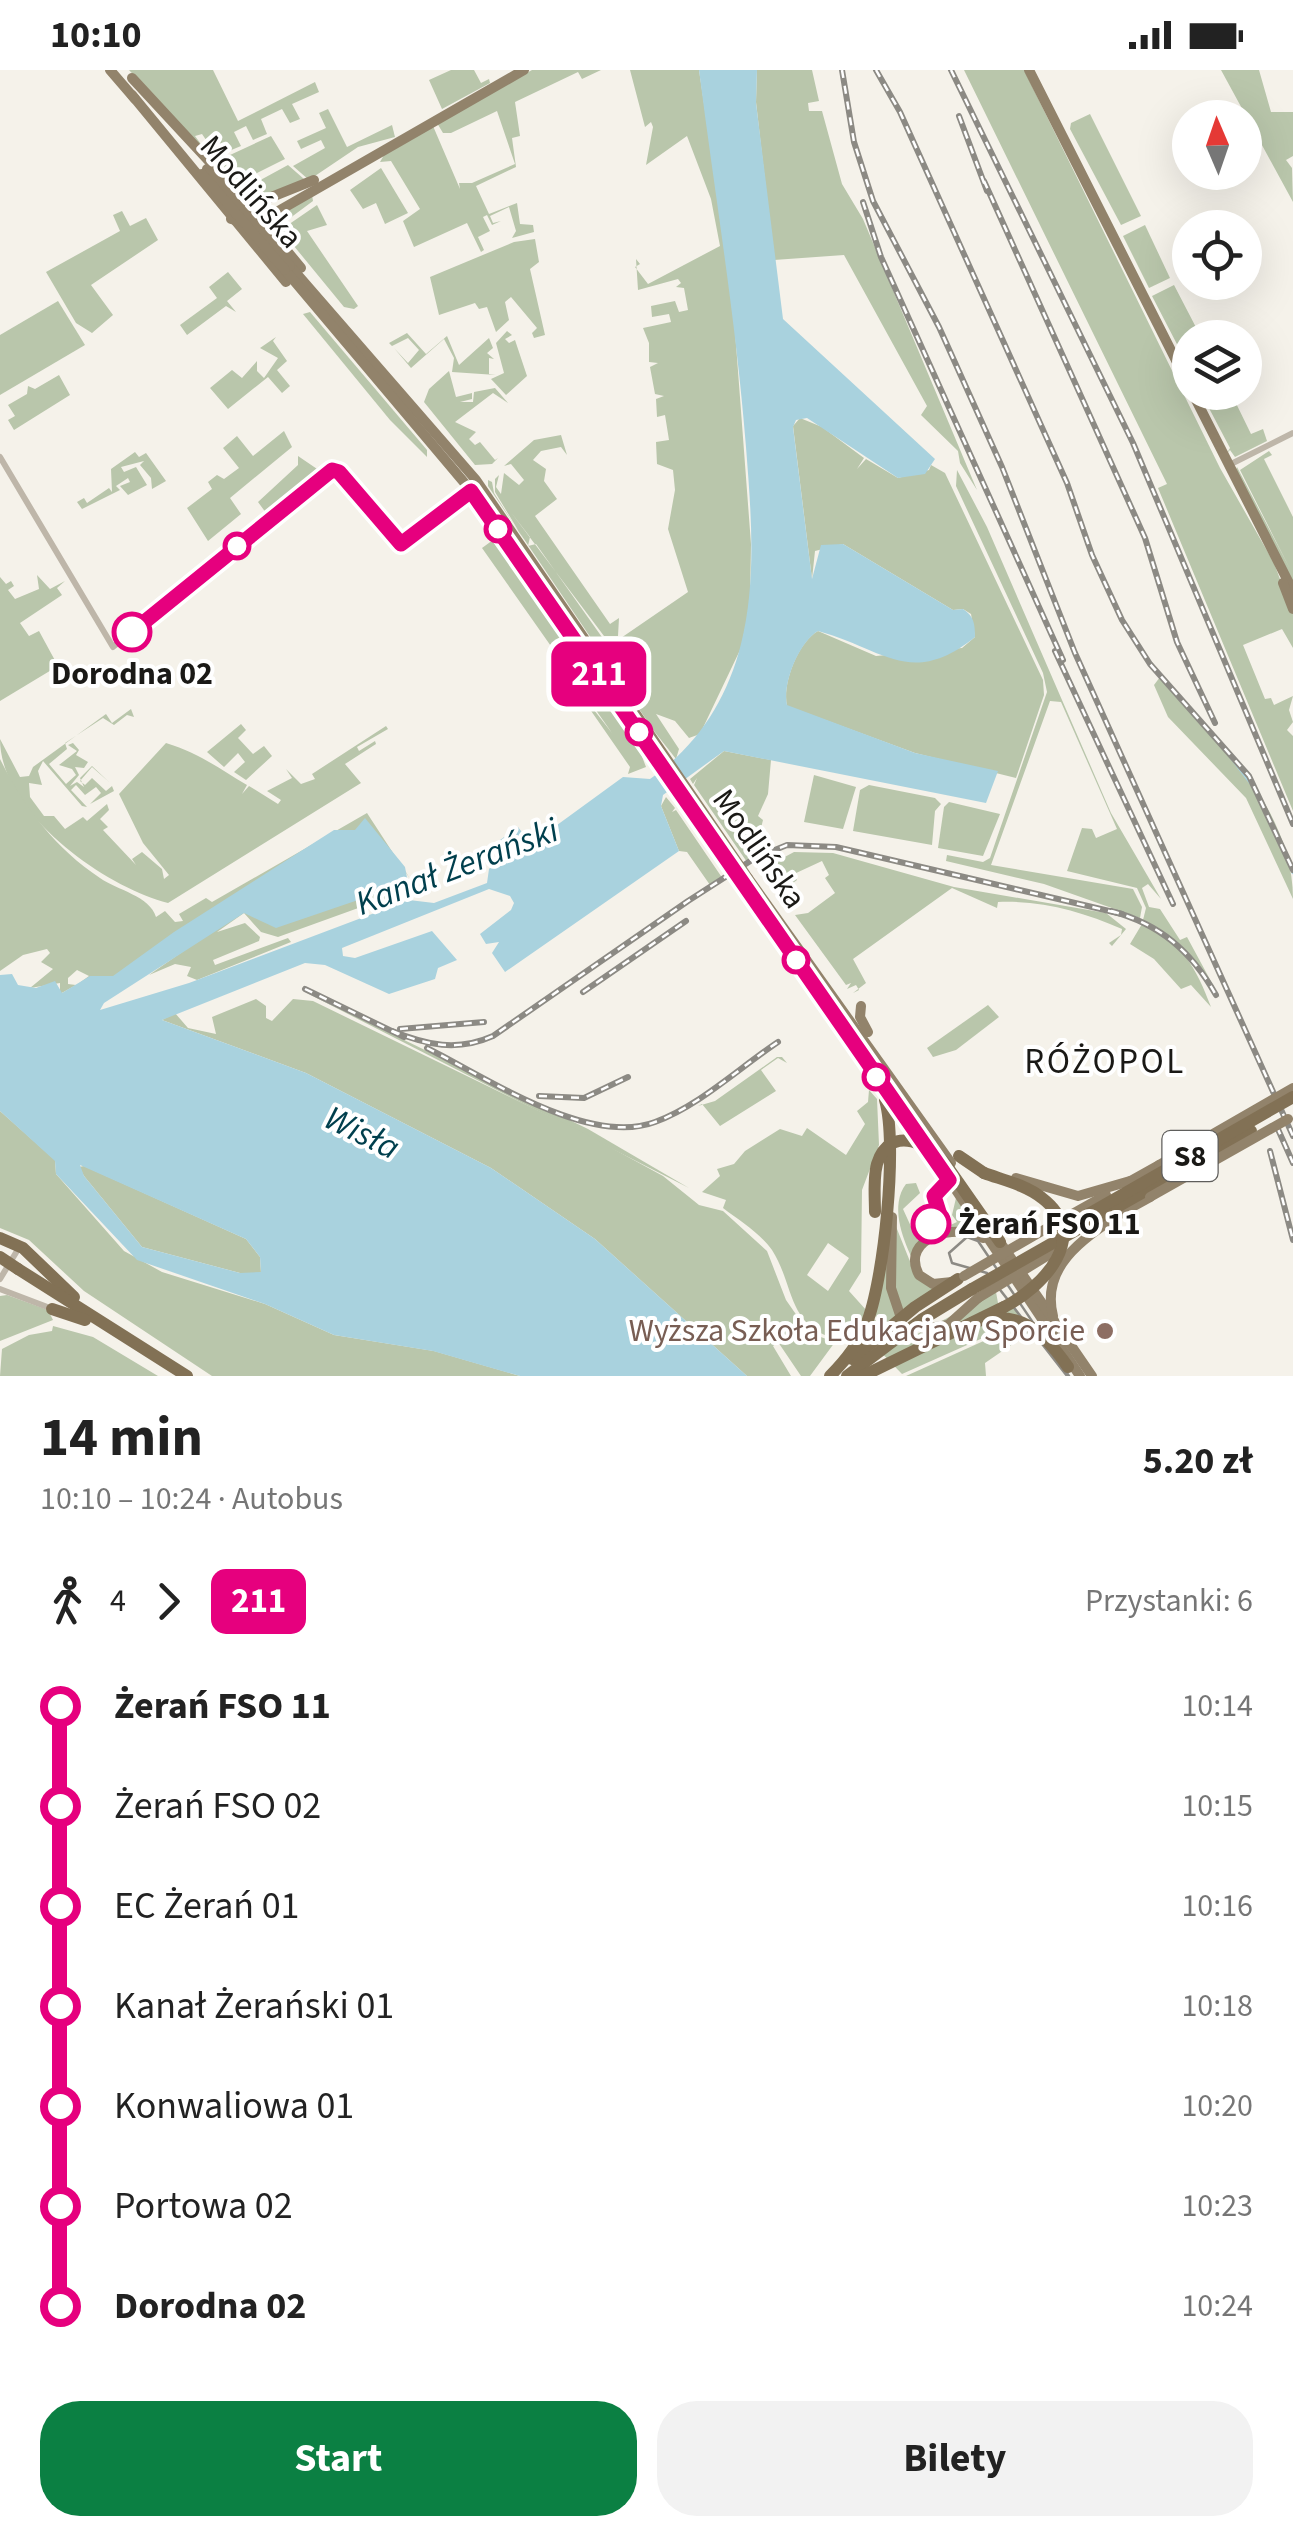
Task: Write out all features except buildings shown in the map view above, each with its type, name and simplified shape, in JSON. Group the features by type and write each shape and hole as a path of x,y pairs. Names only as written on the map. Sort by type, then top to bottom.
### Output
{"highway":[{"name":"S8","path":"1090,1221 1293,1098"},
{"path":"862,1364 890,1143 885,1100"},
{"name":"S8","path":"848,1376 899,1328 1293,1106"},
{"path":"872,1307 876,1172 881,1156 896,1143 912,1140 940,1155 992,1237"},
{"path":"830,1376 913,1351 1016,1301 1044,1281 1058,1259 1062,1237 1057,1215 1043,1198 984,1173 959,1156"},
{"path":"0,1238 20,1246 88,1316 174,1376"},
{"path":"0,1258 11,1274"},
{"path":"0,1267 187,1376"},
{"path":"970,1287 1001,1282"},
{"path":"52,1308 88,1316"},
{"path":"972,1323 1001,1317 1026,1322 1047,1338 1074,1373"},
{"name":"S8","path":"839,1376 862,1364"}],"main road":[{"name":"Modlińska","path":"110,70 357,340"},
{"path":"246,201 255,204 296,189 524,70"},
{"path":"1028,70 1172,353"},
{"name":"Modlińska","path":"128,74 203,170 230,220 474,485"},
{"path":"259,218 396,145 434,118"},
{"name":"Modlińska","path":"203,170 246,201 474,485 877,1078 992,1237"},
{"path":"247,226 296,189"},
{"path":"281,208 272,222 282,245"},
{"path":"230,220 247,226"},
{"path":"247,226 249,240"},
{"name":"Modlińska","path":"288,268 348,348"},
{"path":"1201,410 1293,592"},
{"path":"1278,563 1293,609"},
{"name":"Modlińska","path":"745,880 957,1171 992,1237"},
{"path":"815,971 868,1032"},
{"path":"862,1006 860,1018 868,1032 944,1142 959,1156 1068,1195 1094,1194 1130,1181 1293,1088"},
{"path":"877,1078 893,1135 891,1288 899,1328"},
{"path":"1090,1221 1123,1212 1293,1116"},
{"path":"1057,1326 1049,1298 1057,1268 1090,1221 1130,1181"},
{"path":"924,1329 948,1325 970,1287 923,1280 914,1263 918,1246 928,1239 963,1230 992,1237 1092,1376"},
{"path":"992,1237 1074,1373"},
{"path":"1001,1282 1048,1241"}],"street":[{"path":"1228,465 1293,433"},
{"path":"0,456 113,646 334,469 405,543 474,485"},
{"path":"11,1274 20,1246"},
{"path":"3,1292 52,1308"}],"green space":[{"path":"129,70 213,70 238,121 315,82 319,92 292,104 300,119 290,123 282,109 261,119 267,134 253,140 246,126 234,132 241,146 217,156 202,134 195,136 212,159"},
{"path":"451,70 474,70 481,83 489,79 490,83 442,109 429,80"},
{"path":"532,70 601,70 582,79 578,72 515,102 520,136 512,138 516,167 476,186 489,214 517,203 520,224 533,225 534,232 512,238 516,231 509,207 490,216 493,223 501,221 492,225 487,215 483,217 490,231 478,237 484,250 481,252 467,223 414,247 403,221 420,209 391,161 380,162 384,155 433,126 460,189 459,183 472,183 515,164 497,111 451,133 443,133 437,123"},
{"path":"630,70 699,70 732,291 751,544 750,605 741,648 700,734 689,738 675,721 656,714 679,749 676,759 529,546 535,544 530,537 528,545 495,492 495,479 499,475 496,487 501,494 504,473 519,485 524,480 511,464 504,466 534,440 561,435 567,455 561,447 541,451 533,460 546,469 544,481 557,499 535,516 610,624 619,618 618,636 604,636 555,571 604,640 618,640 688,592 668,529 675,490 673,470 657,464 656,442 669,440 665,415 657,417 656,399 664,396 655,394 650,367 658,363 649,362 649,343 643,328 671,322 669,314 652,317 651,306 675,301 679,312 688,310 684,288 676,287 681,283 678,279 638,290 637,269 648,284 720,246 711,199 687,136 646,165 653,127 651,122 645,127"},
{"path":"757,70 812,70 819,101 808,103 809,111 822,111 842,184 863,219 977,490 960,463 958,451 921,415 927,406 844,255 774,260 756,102"},
{"path":"964,70 1024,70 1172,371 1172,410 1191,410 1274,563 1293,614 1293,648 1282,629 1243,645 1265,699 1271,698 1274,705 1293,696 1289,710 1293,722 1287,730 1293,736 1293,811 1158,488 1167,484"},
{"path":"1221,70 1259,70 1271,112 1293,112 1293,156 1286,160 1292,168 1293,202 1262,145 1262,100 1237,100"},
{"path":"328,109 347,147 392,125 395,137 358,147 309,180 293,166 325,148 321,140 301,149 297,141 326,128 319,113"},
{"path":"1090,114 1141,216 1121,225 1070,129 1071,123"},
{"path":"271,136 285,159 247,178 255,183 288,165 304,179 259,201 250,197 217,161"},
{"path":"381,168 408,213 385,224 376,203 363,209 350,190"},
{"path":"312,195 313,201 282,224 285,227 317,205 327,225 307,231 358,306 354,309 344,307 280,229 284,212"},
{"path":"122,211 130,226 146,218 158,240 91,285 113,315 92,333 76,323 46,272 120,231 113,215"},
{"path":"1145,225 1170,278 1149,288 1123,236"},
{"path":"535,239 539,262 530,269 545,335 534,338 532,333 537,328 511,297 505,302 509,320 496,332 487,307 479,309 475,303 439,315 430,277 514,242"},
{"path":"228,272 242,289 227,301 236,312 226,306 187,335 180,325 217,298 209,287"},
{"path":"1172,286 1172,300 1182,300 1192,320 1172,320 1172,335 1152,296"},
{"path":"58,301 85,345 0,395 0,335"},
{"path":"310,312 427,450 427,457 390,420 303,314"},
{"path":"507,331 512,335 505,339 509,343 515,340 527,376 506,395 491,379 504,373 496,343"},
{"path":"407,333 426,354 447,336 459,365 489,338 493,348 487,353 494,359 489,358 489,374 496,375 452,372 454,358 444,339 411,368 394,348 408,363 419,350 408,338 392,346 389,343"},
{"path":"276,337 273,341 287,361 277,370 290,386 282,393 268,377 228,409 210,388 232,370 242,378 257,361 257,371 264,378 278,358 260,348"},
{"path":"449,371 456,397 472,393 472,399 460,402 473,402 474,392 495,388 508,403 493,393 455,422 476,432 469,439 475,445 480,442 495,460 498,458 492,464 475,465 424,402 429,389"},
{"path":"59,375 70,395 14,430 8,420 15,416 8,405 27,394 28,386 35,389"},
{"path":"1210,410 1239,410 1251,434 1263,429 1267,441 1235,457 1230,450 1227,453 1230,448"},
{"path":"800,418 822,427 864,458 857,469 866,459 898,478 929,470 931,465 945,473 1043,680 1044,695 1016,778 915,753 787,706 793,664 804,644 818,631 876,656 962,648 975,637 971,614 963,609 953,610 843,544 815,551 812,579 793,426"},
{"path":"284,431 292,447 230,498 241,514 208,541 187,508 212,489 208,482 217,475 224,479 239,468 223,448 237,436 253,456"},
{"path":"1269,451 1272,455 1264,459 1293,517 1293,588 1235,472 1237,467 1290,569 1240,470"},
{"path":"135,452 139,457 146,453 166,481 152,489 151,478 140,465 144,461 121,467 124,472 136,467 147,485 128,495 120,486 130,482 128,478 116,486 120,490 82,509 77,502 84,498 87,503 109,488 112,492 111,469"},
{"path":"298,456 323,473 269,517 258,502 298,465"},
{"path":"957,470 987,527 1111,813 1161,899 1148,884 1142,888 1149,907 1160,909 1180,940 1187,937 1220,998 1181,945 1143,920 1146,908 1137,888 1067,871 1082,828 1092,829 1096,838 1117,829 1061,702 1050,701 991,865 1133,889 1142,907 1140,918 1044,884 946,861 947,855 983,862 990,858 1047,692 1043,673 956,486"},
{"path":"488,480 492,482 494,493 514,525 488,486"},
{"path":"493,540 638,746 646,767 628,774 630,767 562,669 612,733 482,548"},
{"path":"37,575 50,589 65,581 57,588 62,595 20,623 29,636 39,631 58,666 0,701 0,577 6,584 11,581 14,586 8,590 15,599 39,589"},
{"path":"1160,677 1227,750 1266,805 1290,866 1293,899 1246,798 1168,717 1154,685"},
{"path":"131,709 134,717 127,715 114,725 103,718 76,736 106,714 112,723"},
{"path":"241,724 246,730 238,738 253,754 264,746 272,756 246,780 234,772 245,762 238,753 224,767 207,752"},
{"path":"386,726 388,729 357,747 359,751 375,741 376,744 345,764 361,783 168,903 115,881 87,864 60,843 17,794 5,767 0,739 20,777 29,776 33,767 65,744 67,749 49,764 66,784 76,775 72,769 59,765 77,751 68,745 73,743 79,750 76,755 88,762 84,768 75,767 79,775 70,786 77,782 84,787 82,783 85,785 92,778 106,791 112,786 114,791 90,804 101,793 96,787 85,795 76,785 71,790 87,807 82,806 43,761 38,771 42,785 29,783 30,797 44,816 54,816 65,829 83,817 87,821 107,804 109,810 100,819 108,827 103,830 136,865 132,859 142,852 162,869 164,879 169,875 143,843 119,794 166,743 198,756 247,785 242,794 249,786 278,804 281,800 267,791 292,778 286,769 301,784 315,779 312,774"},
{"path":"724,751 771,760 768,794 758,816 763,820 760,832 749,830 761,853 747,862 694,785 697,778 693,784 690,779"},
{"path":"0,759 19,794 55,840 100,878 147,904 156,917 165,911 175,922 183,921 179,914 206,898 212,902 367,813 402,867 295,886 123,975 78,984 89,976 77,970 68,978 68,984 76,985 60,994 60,983 30,988 53,969 41,962 50,953 47,949 23,955 0,971"},
{"path":"814,775 856,787 843,829 804,822"},
{"path":"869,785 935,798 941,804 935,811 932,845 853,831 860,790"},
{"path":"666,797 675,808 672,812 676,810 723,879 710,885 687,852 679,851 661,806"},
{"path":"949,802 1000,814 983,856 938,848 944,807"},
{"path":"794,852 833,853 954,887 1106,913 1126,929 1112,946 1109,943 1121,935 1122,929 1092,917 1030,903 998,902 997,908 952,888 853,959 866,983 858,989 856,985 847,989 851,983 846,985 795,915 808,913 835,893 825,878 829,875 822,861 794,874 797,880 782,891 766,867"},
{"path":"408,883 384,893 386,898 278,937 261,932 244,913 217,932 245,923 260,937 259,941 213,960 215,965 288,938 291,942 197,980 187,976 191,967 175,964 149,975 238,913 280,910"},
{"path":"1142,924 1168,939 1186,957 1211,1007 1191,985 1181,989 1154,959 1130,944"},
{"path":"301,990 588,1129 689,1188"},
{"path":"256,999 266,1006 266,1018 272,1021 293,999 313,1001 586,1134 663,1176 699,1205 723,1211 767,1251 786,1300 802,1323 815,1335 835,1342 810,1376 801,1376 778,1342 773,1346 791,1376 747,1376 595,1239 491,1168 306,1073 162,1020 175,1013 188,1028 216,1034 212,1017"},
{"path":"988,1005 999,1017 956,1050 933,1057 927,1048"},
{"path":"777,1057 787,1063 778,1058 761,1070 776,1091 720,1126 703,1105 715,1101"},
{"path":"869,1090 877,1099 879,1145 862,1190 861,1272 849,1291 876,1321 868,1338 849,1330 833,1338 818,1332 799,1313 767,1244 723,1208 726,1200 702,1192 720,1176 717,1169 734,1164 745,1151 780,1129 802,1136 807,1128 846,1155 865,1124 857,1111 868,1102","holes":["828,1243 849,1258 828,1291 807,1275"]},
{"path":"0,1111 55,1160 56,1174 124,1251 162,1272 265,1304 334,1335 434,1351 520,1376 212,1376 84,1291 29,1240 0,1228"},
{"path":"79,1167 246,1239 260,1257 261,1273 240,1273 142,1247 84,1176"},
{"path":"891,1168 889,1283 899,1317 892,1323 906,1340 996,1292 998,1303 1006,1302 1019,1314 994,1333 902,1374 871,1342 879,1320 874,1315"},
{"path":"916,1183 920,1193 903,1209 913,1231 933,1233 957,1222 952,1215 956,1198 979,1232 929,1236 912,1258 898,1211 906,1184"},
{"path":"895,1224 913,1269 941,1286 902,1313 893,1291"},
{"path":"0,1296 48,1310 53,1320 0,1341"},
{"path":"1012,1324 1030,1332 985,1363 986,1376 906,1376 988,1339 996,1344 996,1336"},
{"path":"53,1326 93,1337 158,1376 0,1376 2,1349 29,1335 52,1331"}],"water":[{"name":"Wisła","path":"699,70 757,70 756,103 783,319 935,459 925,474 898,478 807,418 796,420 793,427 812,579 821,545 843,544 953,610 963,609 975,628 975,637 953,652 914,662 896,660 818,631 804,644 794,664 787,686 787,705 915,753 998,771 986,803 724,751 663,795 661,806 679,851 505,972 492,953 499,942 486,944 480,934 511,910 514,903 510,896 489,889 342,948 343,956 355,958 432,931 457,960 438,968 435,979 389,994 325,965 305,963 162,1020 306,1073 491,1168 595,1239 747,1376 520,1376 433,1351 334,1335 265,1304 137,1260 56,1174 55,1161 0,1111 0,975 12,974 18,985 36,988 55,981 62,993 90,976 113,976 174,932 334,830 355,830 365,818 405,867 408,883 276,928 244,913 104,1003 100,1010 189,983 409,900 434,903 487,883 489,869 503,854 496,843 518,827 531,844 623,777 650,779 696,737 718,703 735,665 746,620 751,571 751,521 737,352","holes":["80,1165 246,1239 260,1257 261,1272 240,1273 142,1247 84,1176"]}],"waterway":[{"path":"1215,737 1258,793 1293,873"}],"tram line":[{"path":"1067,1376 987,1273 952,1263 949,1253 967,1237 978,1241 1069,1376"}],"railway":[{"path":"842,70 854,142 873,201 939,327 1002,467 1075,653 1293,1136"},
{"path":"876,70 900,112 1067,483 1092,555 1122,620 1150,664 1249,776 1293,870"},
{"path":"951,70 1133,443 1293,824"},
{"path":"959,116 987,191"},
{"path":"984,181 1145,538 1177,642 1215,723"},
{"path":"863,202 881,257 1063,660"},
{"path":"1055,651 1173,904"},
{"path":"392,1031 442,1045 467,1044 493,1036 688,901 755,858 787,845 836,847 1122,914"},
{"path":"1111,911 1145,923 1172,941 1196,965 1216,995"},
{"path":"583,992 686,921"},
{"path":"305,989 404,1037"},
{"path":"400,1029 484,1022"},
{"path":"427,1048 539,1106 600,1125 629,1127 655,1122 687,1106 778,1042"},
{"path":"539,1096 584,1098 628,1077"},
{"path":"1277,1127 1293,1163"},
{"path":"1270,1151 1293,1240"}],"bus line":[{"name":"211","path":"132,632 332,470 339,472 401,544 471,491 949,1180 934,1196 940,1215 931,1224"}],"place":[{"name":"Dorodna 02","path":"132,632"},
{"name":"Żerań FSO 11","path":"931,1224"},
{"name":"Wyższa Szkoła Edukacja w Sporcie","path":"1105,1331"}],"district":[{"name":"RÓŻOPOL","path":"1105,1062"}],"water label":[{"name":"Kanał Żerański","path":"457,867"}]}
